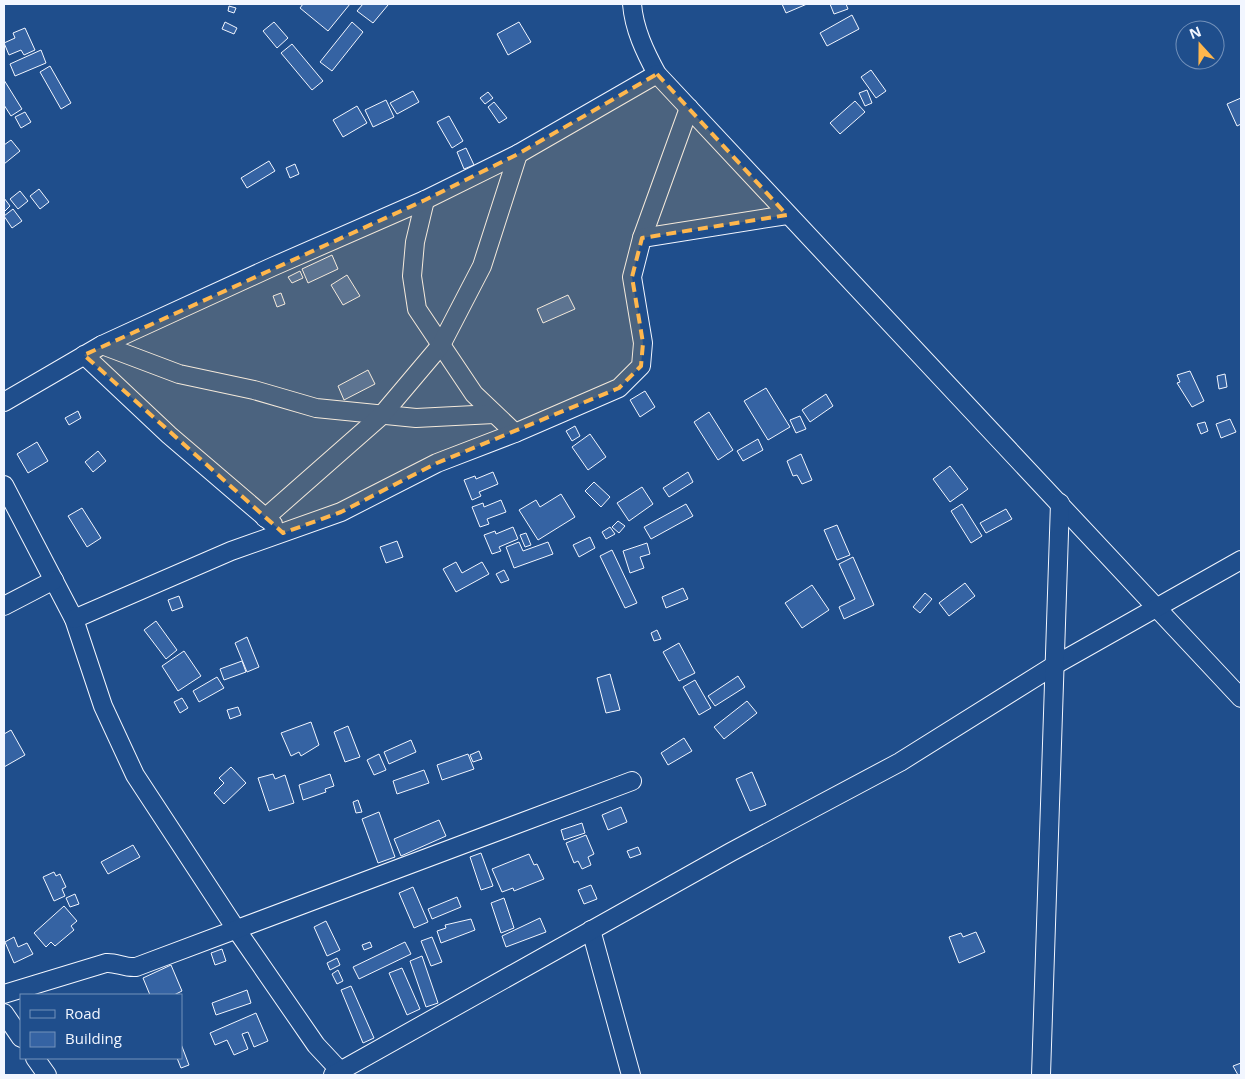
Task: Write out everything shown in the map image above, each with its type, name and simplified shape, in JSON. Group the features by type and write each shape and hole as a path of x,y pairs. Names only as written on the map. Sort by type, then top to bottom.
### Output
{"street":[{"path":"632,4 636,28 645,52 657,74 1241,698"},
{"path":"4,402 102,346 272,267 425,200 518,154 657,74"},
{"path":"74,619 205,562 341,512 437,463 515,434 619,388 641,366 643,343 632,277 642,238 689,108"},
{"path":"266,518 381,416 441,346 482,266 518,154"},
{"path":"425,200 415,242 412,276 417,309 474,394 515,434"},
{"path":"642,238 787,215"},
{"path":"102,346 179,374 254,390 316,408 416,418 494,414"},
{"path":"84,355 169,435 283,533"},
{"path":"4,485 74,619 103,706 135,775 236,929 316,1045 339,1074 731,852 900,762 1055,665 1241,560"},
{"path":"1041,1075 1060,503"},
{"path":"4,606 54,580"},
{"path":"4,994 106,963 114,963 120,967 136,967 632,781"},
{"path":"591,930 631,1075"},
{"path":"4,1013 20,1037"},
{"path":"36,1059 47,1075"}],"highlighted area":[{"path":"657,74 787,215 642,238 632,277 643,343 641,366 619,388 437,463 341,512 283,533 84,355 425,200 518,154"}],"building":[{"path":"303,4 350,4 328,31 300,8"},
{"path":"363,4 388,5 373,23 357,11"},
{"path":"782,4 807,4 786,13"},
{"path":"830,4 846,4 848,9 834,14"},
{"path":"229,6 236,8 234,13 228,11"},
{"path":"852,15 859,29 827,46 820,33"},
{"path":"225,22 237,28 234,34 222,29"},
{"path":"274,22 288,38 277,48 263,31"},
{"path":"352,22 363,32 332,71 320,62"},
{"path":"519,22 531,42 508,55 497,34"},
{"path":"25,28 35,50 24,55 21,50 9,55 4,43 15,38 13,33"},
{"path":"292,44 323,81 312,90 281,53"},
{"path":"41,50 46,63 15,76 10,64"},
{"path":"50,66 71,103 61,109 40,72"},
{"path":"871,70 886,91 876,98 861,77"},
{"path":"4,80 22,109 11,116 4,105"},
{"path":"867,90 872,103 865,106 859,93"},
{"path":"413,91 419,102 397,114 390,103"},
{"path":"488,92 493,98 485,104 480,98"},
{"path":"1241,98 1241,124 1237,126 1227,104"},
{"path":"386,100 394,117 373,127 365,110"},
{"path":"855,101 865,112 840,134 830,123"},
{"path":"494,102 507,118 499,123 488,107"},
{"path":"357,106 367,123 343,137 333,120"},
{"path":"25,112 31,122 21,128 15,117"},
{"path":"449,116 463,141 452,148 437,122"},
{"path":"11,140 20,151 4,164 4,145"},
{"path":"466,148 474,165 464,169 457,152"},
{"path":"269,161 275,171 247,188 241,178"},
{"path":"295,164 299,174 290,178 286,168"},
{"path":"39,189 49,202 40,209 30,196"},
{"path":"20,191 28,201 18,209 10,199"},
{"path":"4,198 10,206 4,212"},
{"path":"13,209 22,221 12,228 4,216"},
{"path":"332,255 338,269 308,283 302,269"},
{"path":"300,271 303,278 292,283 288,277"},
{"path":"347,275 360,296 343,305 331,285"},
{"path":"281,293 285,304 277,307 273,296"},
{"path":"568,295 575,309 543,323 537,309"},
{"path":"368,370 375,384 344,400 338,386"},
{"path":"1190,371 1204,401 1192,407 1177,383 1180,382 1177,375"},
{"path":"1225,374 1227,387 1219,389 1217,376"},
{"path":"766,388 790,427 768,440 744,401"},
{"path":"645,391 655,407 640,417 630,400"},
{"path":"826,394 833,406 810,422 802,410"},
{"path":"78,411 81,418 69,425 65,418"},
{"path":"709,412 733,450 718,460 694,422"},
{"path":"800,416 806,429 796,433 790,420"},
{"path":"1230,419 1236,432 1221,438 1216,424"},
{"path":"1205,422 1208,431 1201,434 1197,424"},
{"path":"575,426 580,436 572,441 566,431"},
{"path":"590,434 606,457 588,470 572,447"},
{"path":"758,439 763,450 743,461 737,451"},
{"path":"37,442 48,461 28,473 17,454"},
{"path":"98,451 106,461 93,472 85,462"},
{"path":"801,454 812,480 802,484 797,475 793,476 787,461"},
{"path":"950,466 968,489 950,502 933,479"},
{"path":"493,472 498,484 479,492 481,496 472,500 464,480 475,476 476,479"},
{"path":"688,472 693,482 669,497 663,488"},
{"path":"594,482 610,497 601,507 585,491"},
{"path":"642,487 653,504 629,521 617,503"},
{"path":"561,494 575,517 538,540 519,510 536,500 540,507"},
{"path":"501,500 506,512 487,519 489,524 480,527 472,507 483,503 484,507"},
{"path":"686,504 693,516 651,539 644,527"},
{"path":"962,504 982,536 971,543 951,511"},
{"path":"82,508 101,538 87,547 68,516"},
{"path":"1006,509 1012,519 986,533 980,523"},
{"path":"618,521 625,526 619,533 612,527"},
{"path":"837,525 850,555 837,560 824,530"},
{"path":"513,527 518,539 499,547 501,551 492,554 484,535 495,531 496,534"},
{"path":"610,527 615,534 606,539 602,532"},
{"path":"526,533 531,545 525,547 520,535"},
{"path":"590,537 595,548 579,557 573,545"},
{"path":"397,541 403,557 386,563 380,547"},
{"path":"519,542 523,551 548,542 553,554 514,568 506,547"},
{"path":"647,543 650,554 640,557 644,568 630,573 623,551"},
{"path":"612,550 637,603 625,608 600,556"},
{"path":"853,557 874,605 844,619 839,607 855,599 839,564"},
{"path":"456,562 462,573 482,562 489,574 456,592 443,569"},
{"path":"504,570 509,580 501,583 496,574"},
{"path":"965,583 975,596 949,616 939,603"},
{"path":"812,585 829,610 802,628 785,603"},
{"path":"683,588 688,599 666,608 662,597"},
{"path":"925,593 932,599 920,613 913,607"},
{"path":"179,596 183,607 172,611 168,600"},
{"path":"156,621 177,650 166,659 144,630"},
{"path":"657,630 661,639 654,641 651,633"},
{"path":"247,637 259,667 247,672 235,643"},
{"path":"679,643 695,673 679,681 663,652"},
{"path":"184,651 201,676 178,691 162,666"},
{"path":"242,661 246,672 224,680 220,669"},
{"path":"610,674 620,710 606,713 597,678"},
{"path":"738,676 745,687 715,706 708,696"},
{"path":"217,677 224,688 199,702 193,691"},
{"path":"695,680 711,708 699,715 683,687"},
{"path":"182,698 188,708 180,713 174,702"},
{"path":"747,701 757,713 724,739 714,727"},
{"path":"238,707 241,715 230,719 227,710"},
{"path":"311,722 319,745 301,756 299,752 291,756 281,733"},
{"path":"348,726 360,757 345,762 334,732"},
{"path":"11,730 25,755 4,767 4,734"},
{"path":"684,738 692,751 668,765 661,753"},
{"path":"411,740 416,752 389,764 384,752"},
{"path":"479,751 482,759 473,762 470,755"},
{"path":"379,754 386,770 374,775 367,760"},
{"path":"468,754 474,769 442,780 437,765"},
{"path":"231,767 246,783 224,804 214,793 224,783 219,778"},
{"path":"424,770 429,783 397,794 393,781"},
{"path":"752,772 766,805 750,811 736,779"},
{"path":"273,774 275,779 285,775 294,803 269,811 258,778"},
{"path":"330,774 334,786 325,789 326,792 303,800 299,785"},
{"path":"358,800 362,812 356,813 353,802"},
{"path":"621,807 627,822 608,830 602,815"},
{"path":"379,812 395,857 378,863 362,819"},
{"path":"439,820 446,836 401,856 394,839"},
{"path":"582,823 585,833 564,840 561,830"},
{"path":"586,835 594,854 588,857 591,865 582,869 578,861 574,863 566,843"},
{"path":"133,845 140,857 108,874 101,862"},
{"path":"638,847 641,854 630,858 627,851"},
{"path":"481,853 493,886 481,890 470,857"},
{"path":"529,854 534,865 537,864 544,879 514,891 513,888 502,892 492,869"},
{"path":"54,872 56,876 60,874 66,887 62,889 65,896 54,901 43,877"},
{"path":"591,885 597,899 584,904 578,890"},
{"path":"413,887 428,922 414,928 399,893"},
{"path":"75,894 79,904 70,907 66,898"},
{"path":"457,897 461,907 432,919 428,909"},
{"path":"504,898 514,928 501,933 491,903"},
{"path":"64,906 77,921 71,926 74,930 55,946 51,942 46,947 34,933"},
{"path":"540,918 546,932 506,947 502,936"},
{"path":"471,919 475,930 441,943 437,931 446,928 445,925"},
{"path":"326,921 340,950 327,956 314,927"},
{"path":"976,932 985,952 959,963 949,937 961,933 963,937"},
{"path":"14,937 18,947 27,943 33,954 14,963 5,942"},
{"path":"432,937 442,962 431,966 421,941"},
{"path":"370,942 372,947 364,950 362,945"},
{"path":"405,942 411,954 359,979 353,967"},
{"path":"222,949 226,961 215,965 211,953"},
{"path":"422,956 438,1003 426,1007 410,961"},
{"path":"337,958 340,965 330,970 327,963"},
{"path":"171,965 182,991 176,994 150,994 143,978"},
{"path":"402,968 420,1009 407,1015 389,973"},
{"path":"338,970 343,981 337,984 332,974"},
{"path":"351,986 374,1038 363,1043 341,990"},
{"path":"247,990 251,1003 216,1015 212,1003"},
{"path":"256,1013 268,1041 254,1047 248,1032 242,1034 248,1049 234,1055 227,1040 215,1045 210,1033"},
{"path":"182,1047 189,1065 181,1068 177,1059 182,1059"},
{"path":"1241,1063 1241,1075 1238,1075 1233,1066"}]}
